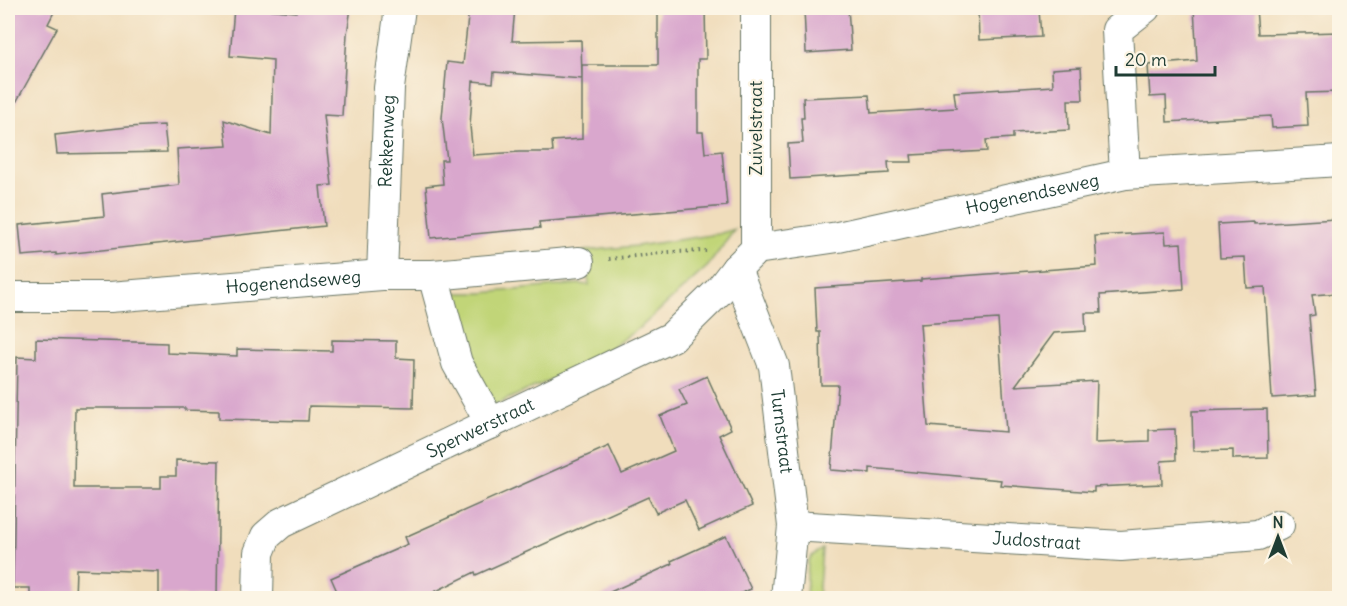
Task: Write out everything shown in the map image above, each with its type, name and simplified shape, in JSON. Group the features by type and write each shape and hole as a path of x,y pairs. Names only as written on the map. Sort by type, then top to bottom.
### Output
{"street":[{"name":"Rekkenweg","path":"382,275 389,88 400,8"},
{"name":"Zuivelstraat","path":"746,259 756,8"},
{"path":"1125,174 1118,30 1145,8"},
{"name":"Hogenendseweg","path":"746,259 1125,174 1340,161"},
{"name":"Sperwerstraat","path":"258,598 259,553 267,536 281,523 672,337 719,291 746,259"},
{"name":"Turnstraat","path":"746,259 774,366 793,526 786,598"},
{"name":"Hogenendseweg","path":"8,297 110,297 382,275 433,275 579,262"},
{"path":"433,275 457,363 491,424"},
{"name":"Judostraat","path":"793,526 1121,546 1258,535 1279,525"}],"path":[{"path":"579,262 670,252 746,259"}],"green space":[{"path":"735,229 708,266 642,326 587,364 492,406 466,350 453,293 589,285 584,251 637,246 718,234"},
{"path":"822,549 818,598 806,598 808,562"}],"building":[{"path":"8,8 56,8 48,24 57,28 8,117"},
{"path":"234,8 296,12 296,8 351,8 347,34 342,116 324,115 332,185 320,186 324,226 56,255 56,253 22,256 19,225 104,216 102,194 179,185 177,149 227,146 224,120 271,135 273,60 230,56"},
{"path":"469,8 515,8 512,41 581,40 582,79 582,65 658,65 658,8 705,8 706,59 698,59 698,132 703,132 705,153 722,151 727,206 539,222 540,228 431,238 426,186 443,184 441,160 447,160 442,118 447,62 463,64","holes":["494,72 582,79 582,139 552,141 553,152 473,155 470,126 473,81 493,83"]},
{"path":"804,8 848,8 851,50 806,53"},
{"path":"978,8 1039,10 1041,37 979,40"},
{"path":"1194,8 1256,8 1258,34 1340,32 1340,92 1306,93 1308,126 1272,128 1271,116 1167,122 1166,96 1150,97 1148,65 1197,61"},
{"path":"1081,67 1083,100 1068,100 1069,130 1013,133 1013,138 986,140 987,151 911,155 912,162 888,162 889,173 790,179 788,144 803,143 801,118 804,118 803,98 869,95 871,113 956,108 954,92 1053,86 1052,69"},
{"path":"164,125 167,152 57,154 55,135"},
{"path":"1336,219 1340,293 1312,295 1315,315 1309,316 1316,395 1272,398 1265,287 1247,288 1245,257 1220,258 1218,224"},
{"path":"1165,232 1166,244 1181,243 1184,289 1100,295 1101,313 1085,313 1086,331 1054,333 1015,386 1097,381 1095,443 1149,441 1149,430 1175,429 1176,460 1161,461 1162,484 1094,487 1094,492 1000,485 1001,480 870,468 870,473 831,470 838,385 821,385 820,332 817,332 815,288 1097,266 1095,236","holes":["998,319 1006,432 928,426 920,324"]},
{"path":"36,339 167,343 167,353 237,356 237,349 332,351 332,340 396,341 396,358 414,359 413,408 309,406 308,421 219,419 219,411 185,410 185,408 75,408 74,488 161,488 161,476 176,476 176,460 219,461 217,597 159,595 159,572 76,569 75,598 30,598 30,588 13,588 17,357 36,358"},
{"path":"707,376 731,429 719,435 752,506 699,530 685,500 656,513 648,497 476,575 475,572 422,598 340,598 331,578 408,544 405,537 609,446 622,474 674,451 660,416 687,405 679,389"},
{"path":"1267,409 1268,458 1233,459 1233,450 1193,451 1192,411"},
{"path":"726,536 751,589 730,598 597,598 672,564 671,561"}]}
